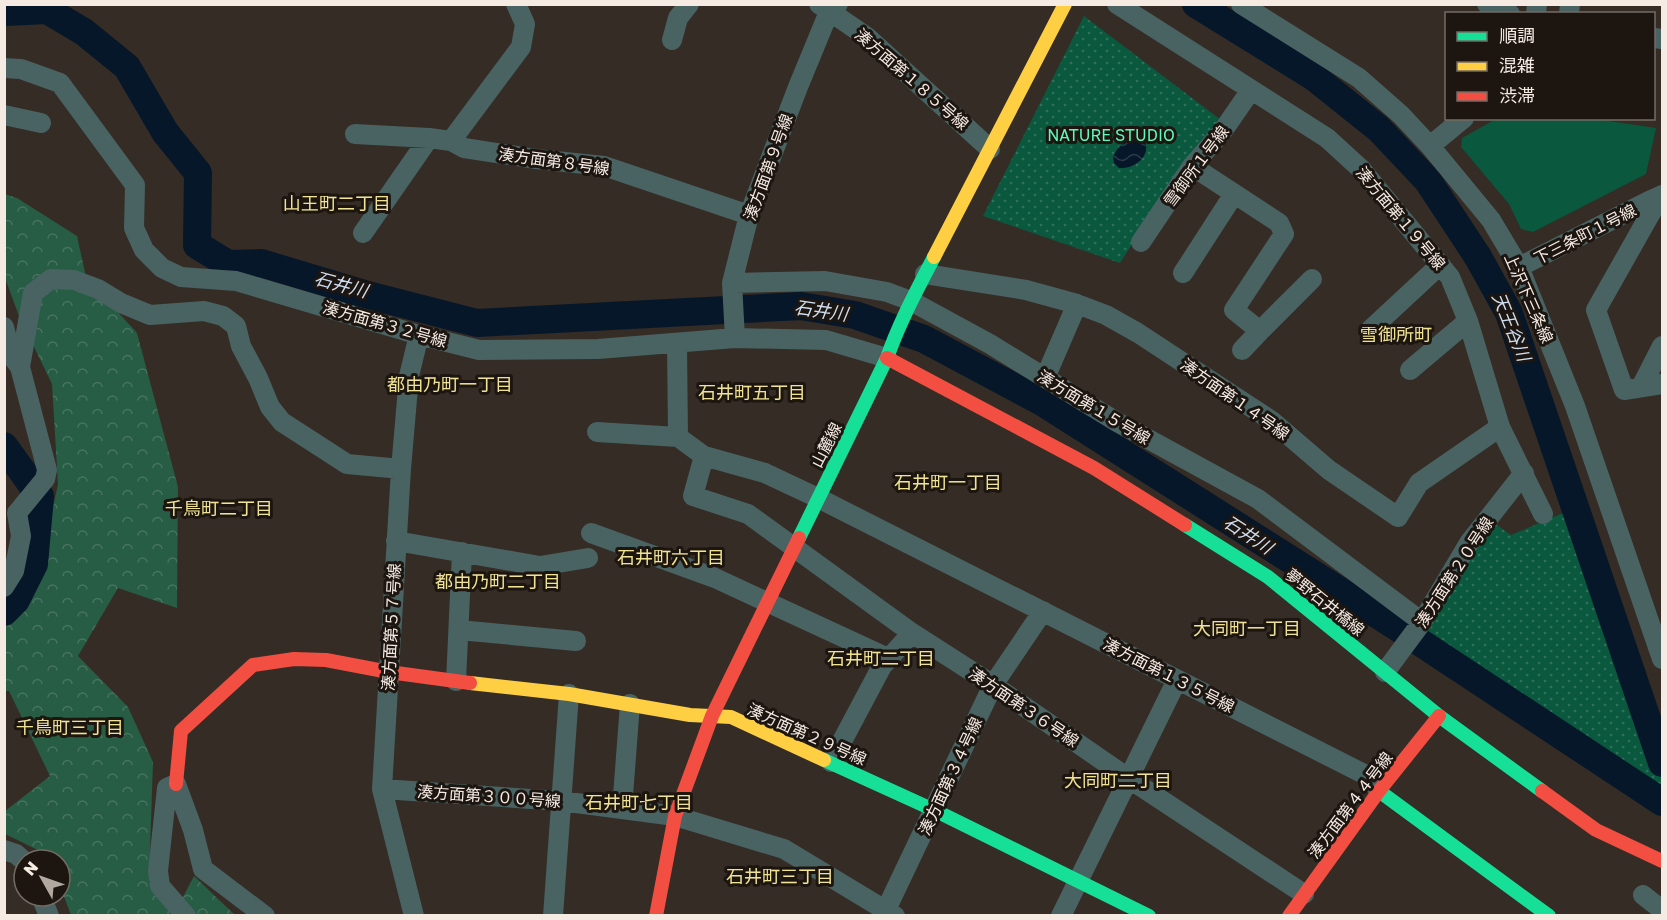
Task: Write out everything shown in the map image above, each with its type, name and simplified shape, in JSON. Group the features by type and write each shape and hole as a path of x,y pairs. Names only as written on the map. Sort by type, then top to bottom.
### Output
{"street":[{"path":"451,141 521,47 525,24 516,4"},
{"path":"672,40 678,18 689,4"},
{"name":"山麓線","path":"656,915 675,816 712,716 887,358 909,306 1065,4"},
{"name":"湊方面第１９号線","path":"1117,4 1327,138 1362,170 1450,278 1468,321 1500,427 1543,514"},
{"name":"上沢下三条線","path":"1241,4 1359,78 1401,115 1430,146 1491,220 1519,267 1575,406 1662,659"},
{"path":"1265,4 1289,19"},
{"path":"1487,4 1505,12"},
{"name":"湊方面第１８５号線","path":"829,7 867,37 990,149"},
{"name":"湊方面第９号線","path":"735,338 732,283 749,215 829,7"},
{"name":"湊方面第３２号線","path":"10,66 60,84 135,185 134,228 144,250 162,268 181,277 236,281 419,335 479,350 598,349 735,338 826,340 887,358"},
{"name":"雪御所１号線","path":"1141,242 1192,166 1222,132 1251,90"},
{"path":"4,115 41,123"},
{"path":"1430,146 1462,120"},
{"name":"湊方面第８号線","path":"355,134 429,138 451,141 464,148 604,166 749,215"},
{"path":"363,232 429,138"},
{"path":"1192,166 1279,223 1284,234 1234,310 1260,331"},
{"path":"1183,273 1234,194"},
{"path":"1657,197 1653,210 1596,310 1624,390 1662,384"},
{"name":"下三条町１号線","path":"1519,267 1657,197"},
{"path":"1370,330 1440,265"},
{"name":"湊方面第１４号線","path":"925,274 1026,290 1077,304 1106,315 1138,333 1272,421 1329,470 1398,517 1419,483 1500,427"},
{"path":"20,367 33,293 51,279 74,280 98,289 121,303 150,315 204,311 223,316 236,326 241,346 270,407 282,422 348,464 401,469"},
{"path":"1242,350 1312,279"},
{"name":"湊方面第１５号線","path":"732,283 825,281 887,292 909,306 990,344 1117,422 1258,499 1422,622"},
{"path":"1046,378 1077,304"},
{"path":"1410,369 1468,321"},
{"path":"4,327 11,355 20,367 47,470 45,479 14,509 21,536 14,571 4,587"},
{"name":"湊方面第５７号線","path":"414,915 382,789 401,469 409,376 419,335"},
{"path":"677,343 678,437"},
{"path":"1641,387 1662,346"},
{"name":"夢野石井橋線","path":"887,358 1095,468 1268,577 1439,716 1596,830 1662,861"},
{"path":"597,432 678,437 704,456"},
{"name":"湊方面第１３５号線","path":"704,456 765,473 818,498 1370,777 1380,791 1549,915"},
{"name":"湊方面第３６号線","path":"704,456 693,496 748,514 912,633 1304,894"},
{"name":"湊方面第２０号線","path":"1385,672 1422,622 1469,543 1524,473"},
{"path":"591,533 714,578 888,658"},
{"path":"396,541 540,566 588,558"},
{"path":"456,681 462,552"},
{"name":"湊方面第３４号線","path":"888,914 993,685 1043,611"},
{"path":"459,630 576,641"},
{"path":"831,762 882,666 912,633"},
{"name":"湊方面第２９号線","path":"176,784 181,731 253,665 294,659 326,660 389,672 569,694 690,715 731,717 934,810 1149,915"},
{"path":"1061,915 1177,680"},
{"path":"553,915 569,694"},
{"path":"622,809 630,704"},
{"name":"湊方面第４４号線","path":"1289,915 1380,791 1439,716"},
{"path":"186,915 160,886 158,871 167,788 176,784 193,830 203,868 257,912"},
{"name":"湊方面第３００号線","path":"382,789 561,801 675,816 784,849 888,914"},
{"path":"1643,895 1662,910"}],"green space":[{"name":"NATURE STUDIO","path":"1084,16 1221,120 1181,168 1120,263 983,216"},
{"path":"1494,120 1602,120 1656,128 1646,174 1533,232 1521,229 1509,204 1461,147 1462,138"},
{"path":"5,194 17,198 77,236 86,277 137,333 178,487 177,608 118,588 78,656 128,707 153,762 149,882 172,915 71,915 68,908 72,908 72,848 34,848 5,834 5,811 50,776 9,691 5,691 4,613 41,564 58,484 52,384 19,316 5,278"},
{"path":"1568,511 1662,775 1662,789 1422,637 1474,546 1494,523 1511,535"},
{"path":"194,876 235,915 173,916"}],"water":[{"path":"1137,137 1145,141 1146,152 1135,164 1119,168 1114,163 1113,156 1123,144"}],"waterway":[{"name":"天王谷川","path":"1196,4 1314,77 1379,129 1428,181 1478,257 1509,313 1662,763"},
{"name":"石井川","path":"4,12 47,10 84,32 127,67 165,132 198,173 197,245 228,264 261,263 364,294 477,323 801,306 855,315 924,339 1042,402 1400,629 1662,802"},
{"name":"石井川","path":"4,446 40,496 34,564 16,600 4,612"}],"traffic: fast":[{"path":"799,538 934,257"},
{"path":"1185,525 1268,577 1439,716 1542,791"},
{"path":"824,760 934,810 1149,916"},
{"path":"1379,791 1549,916"}],"traffic: slow":[{"path":"934,257 1065,4"},
{"path":"470,683 569,694 690,715 731,717 824,760"}],"traffic: jam":[{"path":"887,358 1094,468 1185,525"},
{"path":"656,916 675,816 712,716 799,538"},
{"path":"176,784 181,731 253,665 294,659 326,660 389,672 470,683"},
{"path":"1289,916 1379,791 1439,716"},
{"path":"1542,791 1596,830 1662,861"}],"district":[{"name":"山王町二丁目","path":"337,204"},
{"name":"雪御所町","path":"1396,335"},
{"name":"都由乃町一丁目","path":"450,385"},
{"name":"石井町五丁目","path":"752,393"},
{"name":"石井町一丁目","path":"948,483"},
{"name":"千鳥町二丁目","path":"219,509"},
{"name":"石井町六丁目","path":"671,558"},
{"name":"都由乃町二丁目","path":"498,582"},
{"name":"大同町一丁目","path":"1247,629"},
{"name":"石井町二丁目","path":"881,659"},
{"name":"千鳥町三丁目","path":"70,728"},
{"name":"大同町二丁目","path":"1118,781"},
{"name":"石井町七丁目","path":"639,803"},
{"name":"石井町三丁目","path":"780,877"}]}
